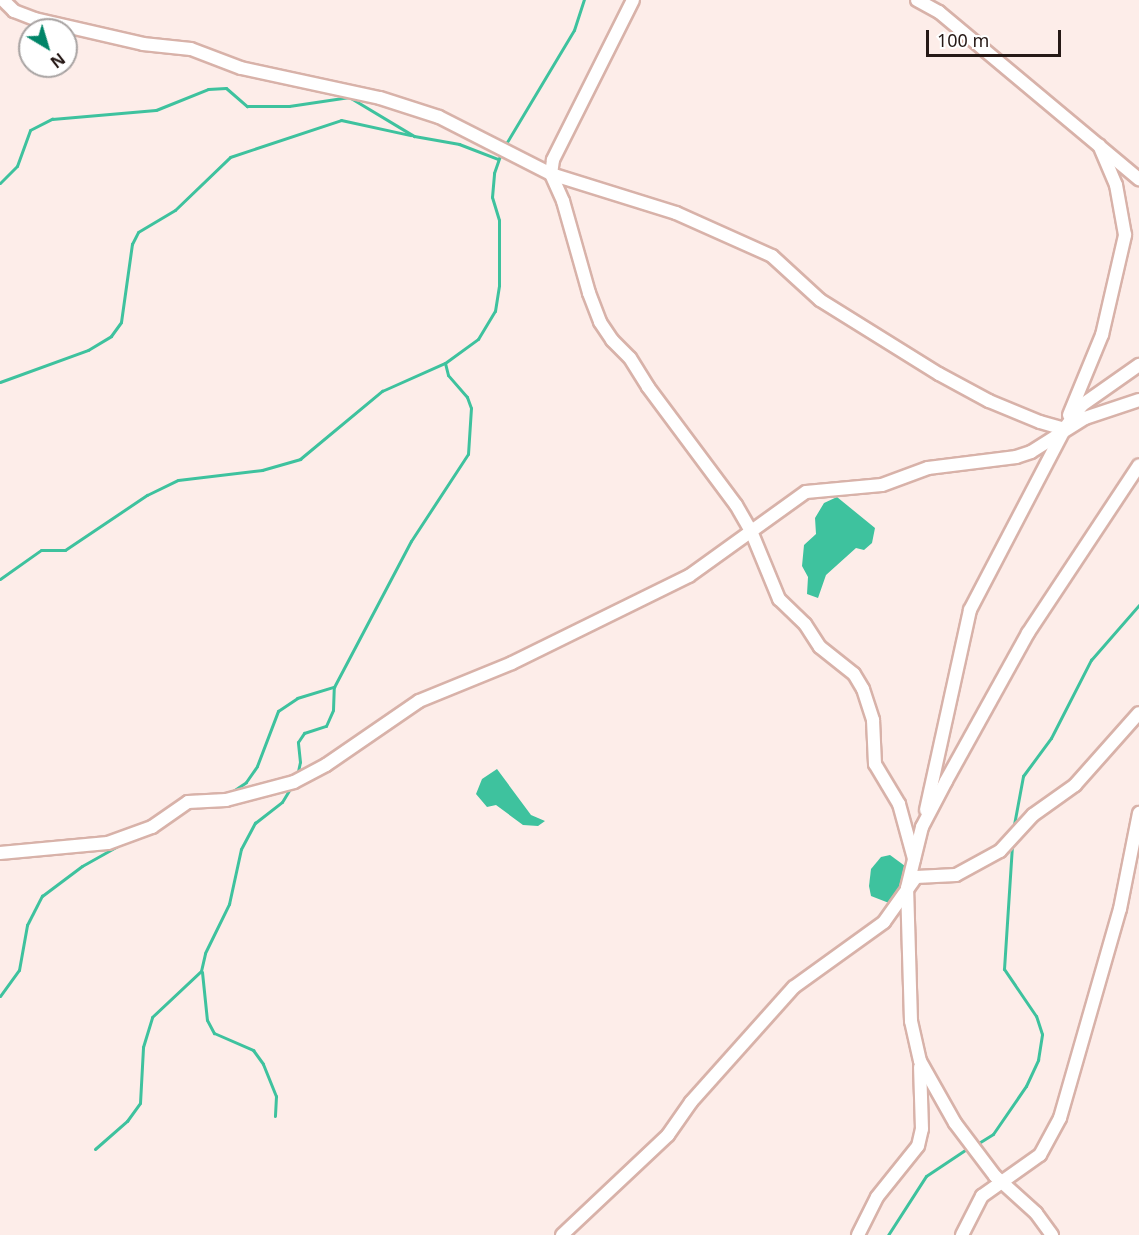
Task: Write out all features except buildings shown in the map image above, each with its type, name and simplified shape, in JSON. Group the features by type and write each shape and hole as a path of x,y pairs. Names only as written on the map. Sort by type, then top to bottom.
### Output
{"street":[{"path":"3,0 14,11 35,19 143,44 191,49 241,68 380,98 439,117 551,174 676,213 772,256 820,300 939,374 988,401 1064,429"},
{"path":"633,0 567,129 551,174 563,201 600,322 630,358 751,531 779,599 805,624 820,647 854,674 863,689 873,720 875,764 906,820 914,859"},
{"path":"917,0 939,12 1139,179"},
{"path":"858,1235 877,1197 918,1146 922,1129 920,1061 911,1021 908,885 970,610 1064,429 1102,335 1125,235 1116,185 1099,145"},
{"path":"1064,429 1082,405 1139,365"},
{"path":"0,853 108,843 152,827 188,802 226,800 310,775 419,701 512,663 689,576 806,492 882,484 928,468 1016,457 1031,452 1064,429 1139,400"},
{"path":"922,827 1028,633 1139,465"},
{"path":"562,1235 668,1135 699,1094 794,987 884,922 908,885 921,875 956,875 1000,850 1033,815 1075,785 1139,713"},
{"path":"962,1235 972,1209 1000,1181 1040,1155 1060,1118 1120,909 1139,813"},
{"path":"920,1061 955,1123 1000,1181 1036,1213 1052,1235"}],"shaded area":[{"path":"837,497 875,528 872,543 864,550 856,548 826,575 818,598 807,594 808,577 802,566 804,545 816,534 815,518 824,503"},
{"path":"497,769 531,815 545,821 538,826 523,825 496,805 487,807 476,794 482,779"},
{"path":"890,855 905,866 906,876 897,896 889,903 871,896 869,886 871,869 881,857"}],"waterway":[{"path":"504,147 574,30 584,0"},
{"path":"0,183 17,166 30,130 52,119 156,110 208,89 226,88 247,106 289,106 349,97 414,136 459,144 498,159"},
{"path":"0,382 88,350 111,336 121,322 132,244 138,232 175,210 230,157 341,120 410,135"},
{"path":"0,579 41,550 65,550 147,495 178,480 262,470 300,459 382,391 445,363 478,339 495,311 499,285 499,220 492,197 494,173 501,153"},
{"path":"227,795 246,782 257,766 278,711 297,698 334,687 411,541 468,454 471,408 467,397 448,375 445,363"},
{"path":"1013,830 1023,776 1051,738 1091,660 1139,605"},
{"path":"297,776 300,762 298,742 304,733 326,726 333,710 334,687"},
{"path":"95,1149 127,1121 140,1103 143,1047 152,1017 201,971 205,953 229,904 241,849 255,823 282,802 291,787"},
{"path":"159,815 186,796 218,795"},
{"path":"0,996 19,970 27,925 42,896 82,866 123,843"},
{"path":"977,1144 993,1134 1026,1086 1038,1060 1042,1034 1036,1016 1004,969 1012,845"},
{"path":"202,972 207,1020 214,1033 253,1050 263,1064 276,1096 275,1116"},
{"path":"888,1235 926,1176 968,1148"}]}
